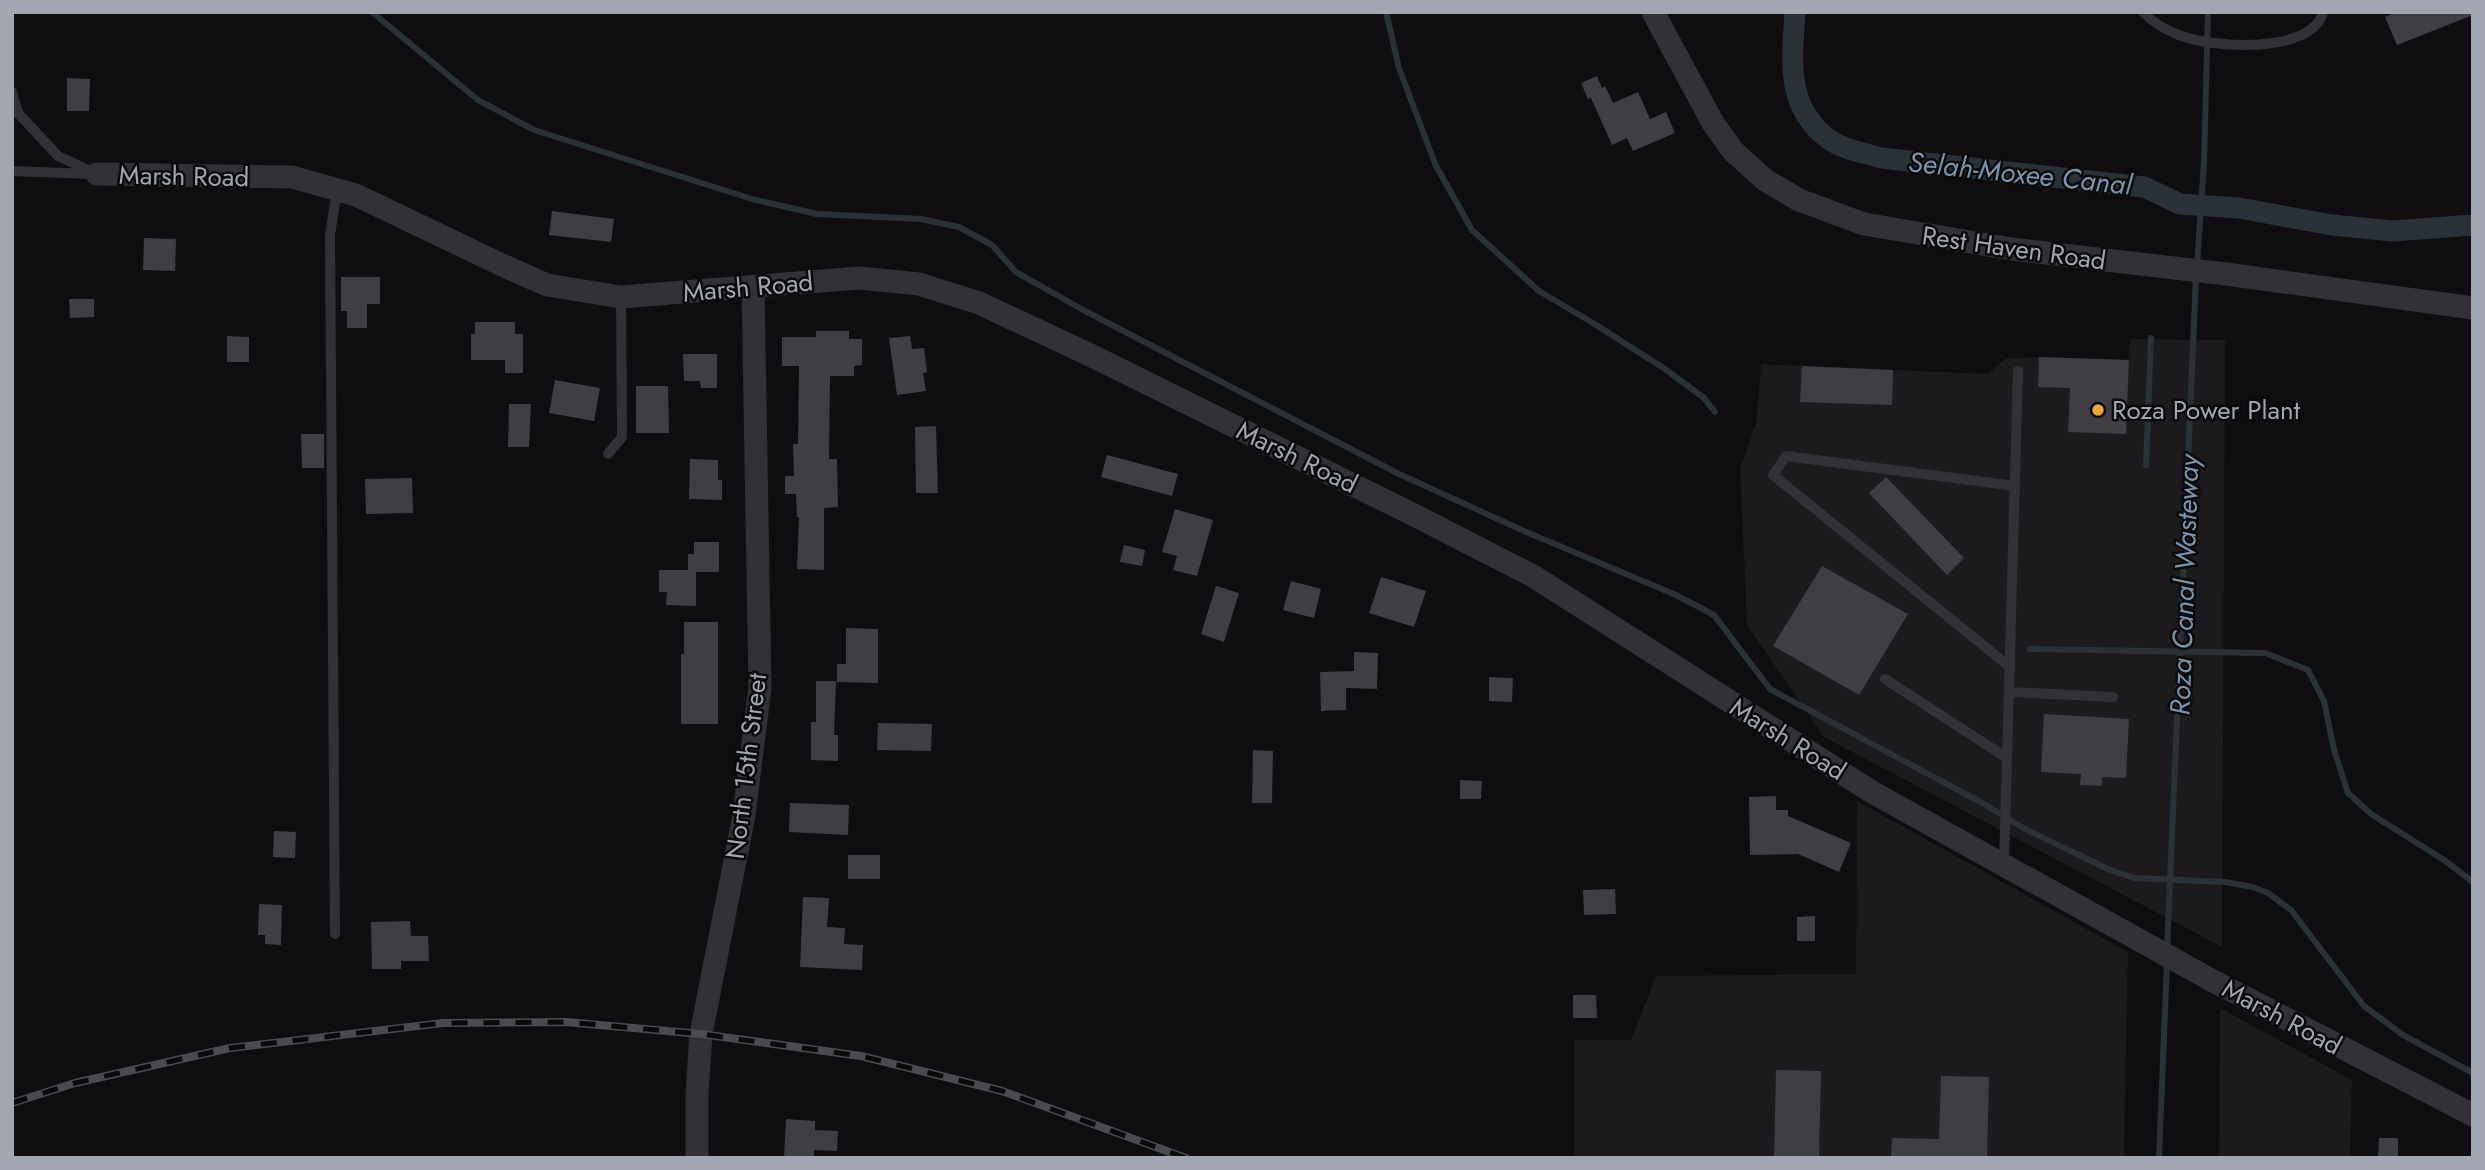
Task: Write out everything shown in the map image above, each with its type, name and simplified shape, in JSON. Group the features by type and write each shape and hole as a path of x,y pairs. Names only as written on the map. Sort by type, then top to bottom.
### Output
{"street":[{"name":"Rest Haven Road","path":"1653,12 1713,123 1733,151 1765,180 1799,200 1864,225 2012,249 2226,274 2473,308"},
{"name":"Marsh Road","path":"97,174 292,177 356,194 489,260 547,285 621,297 859,278 919,284 979,303 1110,365 1532,576 1872,792 2213,981 2473,1115"},
{"name":"North 15th Street","path":"696,1158 701,1034 744,815 760,688 753,288"}],"lane":[{"path":"2143,12 2151,21 2181,36 2230,44 2286,41 2310,31 2322,18 2323,12"},
{"path":"12,92 18,113 58,156 97,174"},
{"name":"Marsh Road","path":"12,171 97,174"},
{"path":"335,933 330,235 337,190"},
{"path":"608,454 622,437 621,297"},
{"path":"2004,865 2018,370"},
{"path":"2010,667 1773,475 1786,456 2015,486"},
{"path":"1885,679 2007,758"},
{"path":"2009,692 2113,697"}],"shaded area":[{"name":"Roza Power Plant","path":"2130,339 2225,340 2222,947 1824,737 1747,625 1740,468 1756,424 1761,364 1988,374 2005,359 2039,357 2128,360"},
{"path":"1857,801 2128,952 2124,1158 1574,1158 1574,1040 1631,1040 1656,976 1856,974"},
{"path":"2220,1008 2352,1080 2350,1158 2219,1158"}],"building":[{"path":"2397,12 2473,12 2473,15 2397,45 2385,17"},
{"path":"1597,76 1613,103 1638,92 1650,119 1666,112 1675,133 1633,151 1627,138 1612,145 1591,98 1588,99 1581,83"},
{"path":"67,78 90,79 89,111 67,111"},
{"path":"552,211 614,219 611,242 549,235"},
{"path":"144,238 176,239 175,271 143,270"},
{"path":"341,277 380,277 380,304 367,304 367,328 347,328 347,311 341,311"},
{"path":"69,299 94,299 94,317 70,318"},
{"path":"475,322 515,322 515,334 523,334 523,373 505,373 505,360 471,360 471,334 475,334"},
{"path":"816,331 849,331 849,339 862,339 862,365 854,366 854,376 830,376 829,459 837,459 838,507 824,508 824,570 797,569 799,517 796,494 785,494 785,476 794,476 793,444 798,444 799,366 782,366 782,337 816,337"},
{"path":"227,336 249,337 249,362 227,362"},
{"path":"910,336 912,349 924,348 927,372 923,373 926,391 897,395 889,338"},
{"path":"683,354 717,354 717,388 701,388 700,381 684,381"},
{"name":"Roza Power Plant","path":"2039,357 2129,360 2126,434 2068,432 2070,388 2038,387"},
{"path":"1802,366 1893,370 1892,405 1800,402"},
{"path":"555,380 600,388 594,421 549,413"},
{"path":"636,386 668,386 669,433 636,433"},
{"path":"509,404 531,404 529,447 508,447"},
{"path":"936,426 938,493 916,493 915,427"},
{"path":"301,434 324,434 324,468 302,468"},
{"path":"1107,455 1178,474 1172,496 1101,477"},
{"path":"690,459 718,460 722,500 689,499"},
{"path":"1886,477 1964,558 1947,575 1869,493"},
{"path":"412,478 413,513 366,514 365,479"},
{"path":"1175,509 1213,520 1197,576 1173,570 1177,556 1162,552"},
{"path":"694,542 719,542 719,572 696,572 696,606 666,605 667,592 659,592 659,570 688,570 688,554 694,554"},
{"path":"1124,545 1145,550 1142,566 1120,562"},
{"path":"1822,566 1908,614 1859,695 1773,646"},
{"path":"1381,577 1426,591 1414,627 1369,613"},
{"path":"1291,581 1321,589 1314,618 1283,610"},
{"path":"1216,586 1239,593 1224,642 1201,634"},
{"path":"684,622 718,622 718,724 681,724"},
{"path":"846,628 878,629 878,683 837,682 837,664 846,664"},
{"path":"1354,652 1378,653 1377,689 1346,688 1346,710 1321,711 1320,672 1354,671"},
{"path":"1489,677 1513,678 1512,702 1489,701"},
{"path":"816,681 836,681 834,735 838,735 838,761 811,760 811,722 816,722"},
{"path":"2044,714 2129,719 2126,778 2102,777 2102,786 2080,785 2081,774 2041,772"},
{"path":"878,723 932,724 931,751 877,750"},
{"path":"1253,750 1273,751 1272,803 1252,803"},
{"path":"1460,780 1482,781 1481,799 1460,799"},
{"path":"1776,796 1776,810 1788,810 1788,816 1851,843 1839,872 1798,854 1750,855 1749,797"},
{"path":"790,803 849,805 848,835 789,832"},
{"path":"274,831 296,832 295,858 273,857"},
{"path":"848,855 880,855 880,879 848,879"},
{"path":"1615,889 1616,914 1584,915 1583,890"},
{"path":"803,897 829,898 827,927 845,928 844,944 863,945 862,970 800,967"},
{"path":"259,904 282,905 281,945 265,944 265,935 258,935"},
{"path":"1815,916 1815,941 1797,941 1797,917"},
{"path":"410,921 411,936 428,936 429,961 401,961 401,969 372,969 371,922"},
{"path":"1573,995 1596,995 1597,1018 1573,1018"},
{"path":"1776,1070 1821,1071 1819,1158 1774,1158"},
{"path":"1941,1076 1989,1077 1987,1158 1891,1158 1892,1138 1939,1139"},
{"path":"786,1119 815,1121 815,1130 838,1131 837,1151 814,1150 814,1158 784,1158"},
{"path":"2379,1138 2398,1138 2398,1158 2378,1158"}],"waterway":[{"path":"372,12 478,100 534,130 752,199 817,214 921,219 959,227 992,245 1016,272 1085,311 1399,474 1524,531 1676,595 1714,615 1770,689 1984,804 2025,829 2110,870 2134,878 2225,882 2268,893 2291,910 2364,1006 2403,1035 2473,1073"},
{"path":"1386,12 1399,68 1436,166 1472,230 1539,291 1665,369 1704,398 1715,412"},
{"name":"Selah-Moxee Canal","path":"1795,12 1793,66 1798,98 1815,127 1830,140 1855,151 1881,158 2144,187 2180,204 2239,208 2332,225 2393,231 2473,225"},
{"name":"Roza Canal Wasteway","path":"2197,265 2204,163 2208,12"},
{"name":"Roza Canal Wasteway","path":"2167,951 2196,276"},
{"path":"2146,465 2151,338"},
{"path":"2030,649 2265,653 2308,670 2324,701 2334,750 2348,793 2371,814 2444,860 2473,882"},
{"name":"Roza Canal Wasteway","path":"2159,1158 2167,962"}],"railway":[{"path":"12,1103 75,1083 230,1048 443,1023 566,1022 701,1034 861,1056 1002,1091 1186,1158"}],"place":[{"name":"Roza Power Plant","path":"2098,410"}]}
